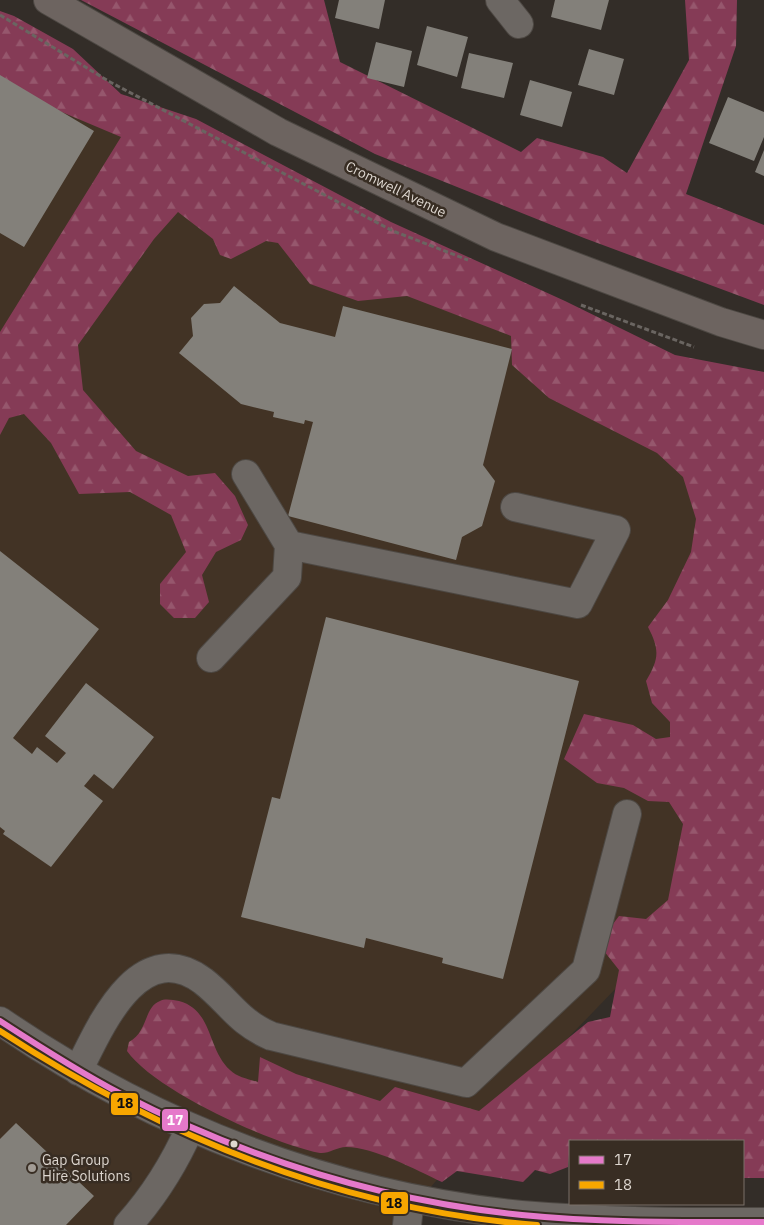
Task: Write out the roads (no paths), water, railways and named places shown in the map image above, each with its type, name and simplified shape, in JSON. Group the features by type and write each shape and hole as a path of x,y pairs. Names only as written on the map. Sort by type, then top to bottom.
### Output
{"main road":[{"name":"Cromwell Avenue","path":"48,0 278,132 496,236 721,322 764,335"}],"street":[{"path":"500,0 519,24"},
{"path":"211,658 287,577 289,545 246,474"},
{"path":"289,545 578,604 616,530 515,507"},
{"path":"78,1071 106,1016 121,996 138,980 154,970 171,969 186,972 208,986 230,1008 256,1029 271,1036 466,1083 586,970 627,814"},
{"path":"0,1021 78,1071 133,1101 190,1128 268,1158 342,1182 410,1198 520,1214 599,1220 764,1222"},
{"path":"128,1225 145,1206 175,1161 190,1128"},
{"path":"407,1225 410,1198"}],"place":[{"name":"Gap Group Hire Solutions","path":"32,1168"}]}
